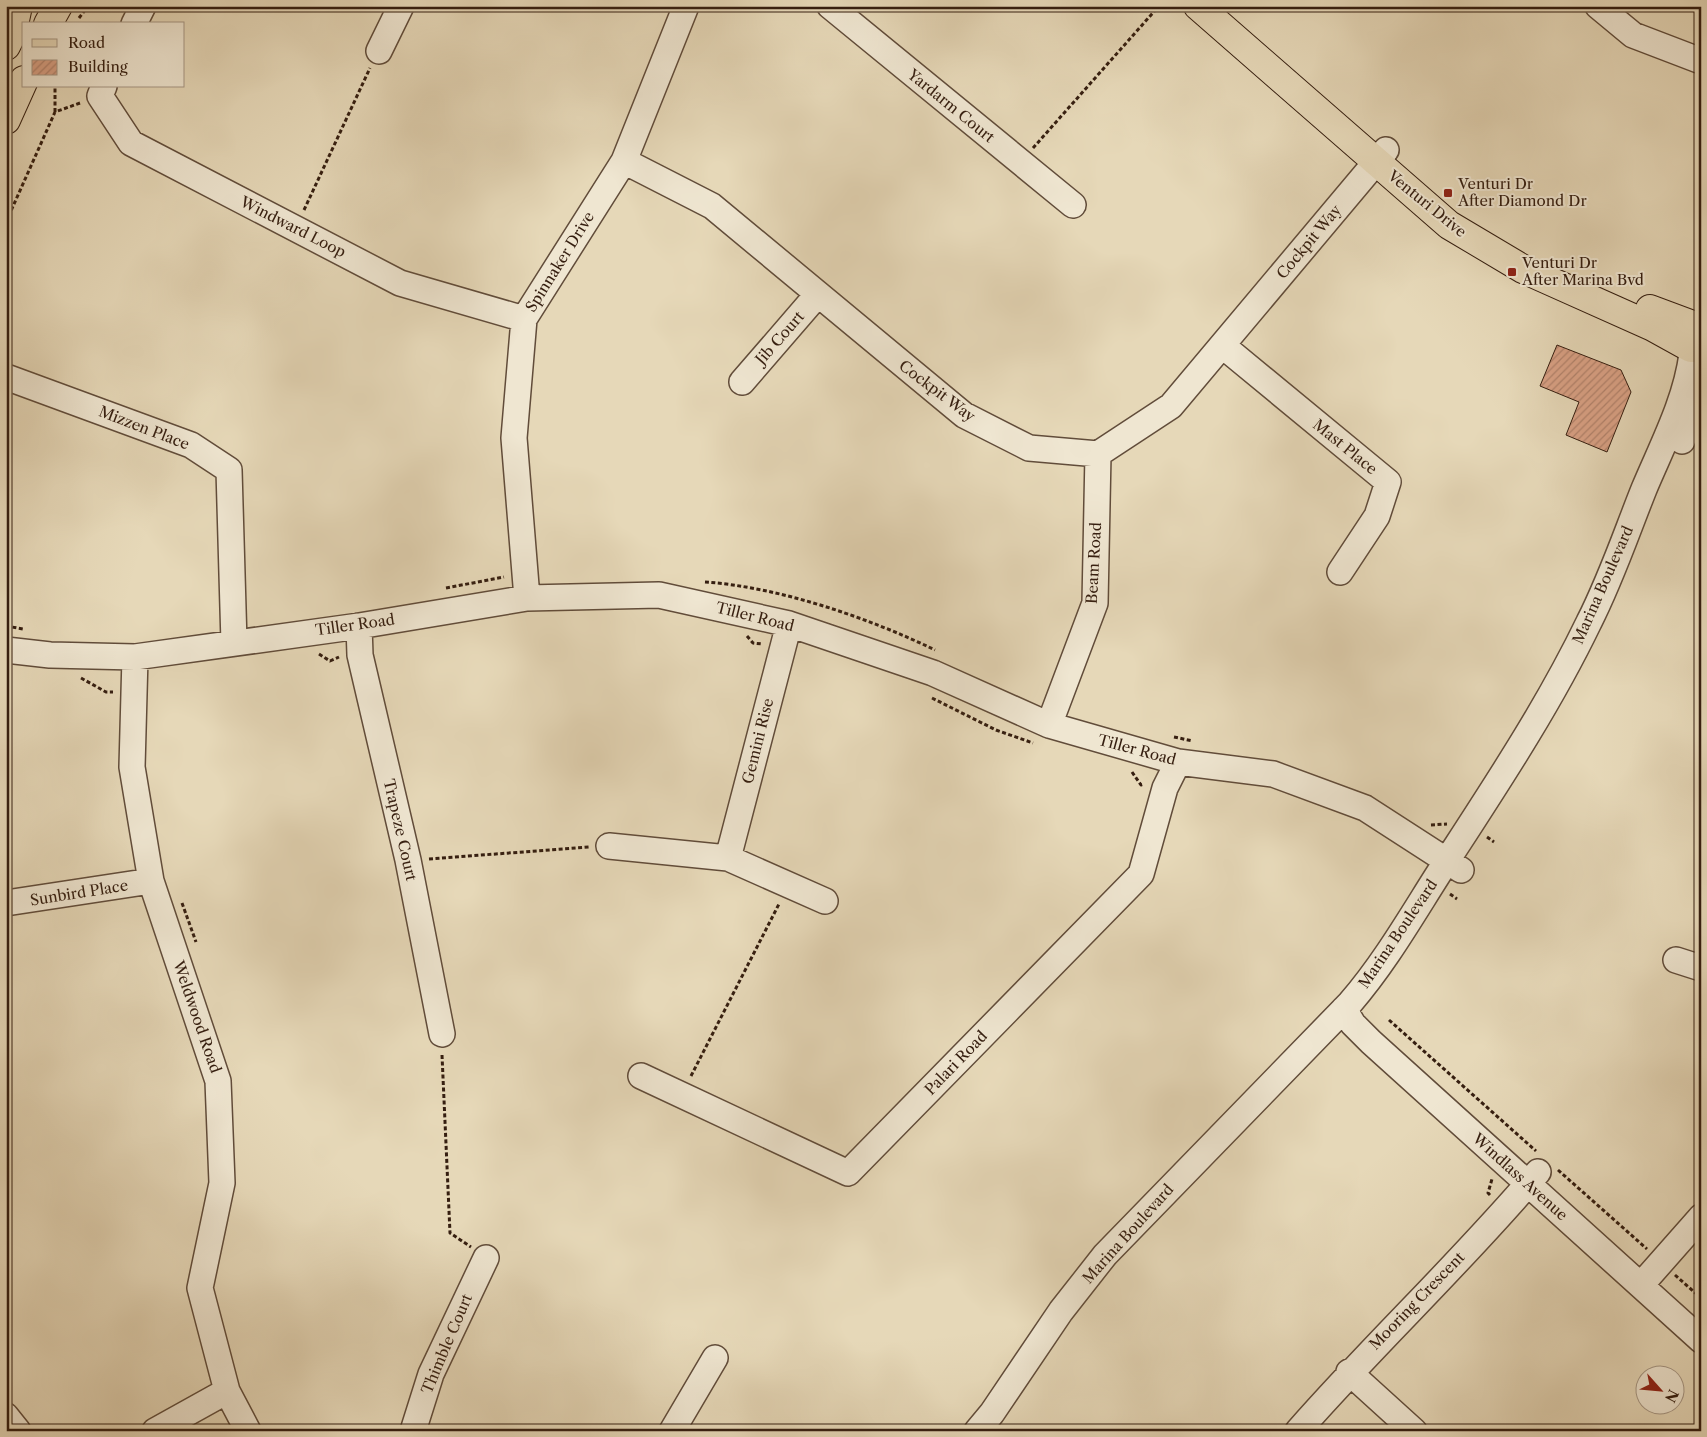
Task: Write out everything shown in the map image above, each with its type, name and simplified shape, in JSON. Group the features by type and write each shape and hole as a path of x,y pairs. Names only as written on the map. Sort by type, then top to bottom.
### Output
{"main road":[{"path":"6,46 12,34 18,6"},
{"path":"49,22 58,6"},
{"name":"Venturi Drive","path":"1217,9 1381,155 1449,225 1478,244 1523,269 1697,345"},
{"path":"6,120 22,84"}],"street":[{"path":"135,22 143,6"},
{"path":"379,51 401,6"},
{"name":"Spinnaker Drive","path":"526,586 514,438 524,320 624,161 686,6"},
{"name":"Yardarm Court","path":"830,6 1072,206"},
{"path":"1598,6 1633,35 1701,61"},
{"name":"Windward Loop","path":"102,91 131,143 400,283 524,320"},
{"name":"Cockpit Way","path":"624,161 712,206 964,415 1029,448 1098,454 1171,406 1381,155"},
{"name":"Jib Court","path":"742,382 818,294"},
{"name":"Marina Boulevard","path":"998,1431 1071,1325 1126,1256 1413,945 1454,866 1589,623 1609,580 1675,414 1697,345"},
{"name":"Mast Place","path":"1223,346 1388,482 1377,516 1340,572"},
{"name":"Mizzen Place","path":"6,377 191,445 229,470 234,642"},
{"name":"Marina Boulevard","path":"1454,866 1528,763 1577,679 1624,584 1701,397"},
{"name":"Beam Road","path":"1049,725 1095,603 1098,454"},
{"name":"Tiller Road","path":"6,650 50,655 135,657 359,626 526,586 660,594 789,624 934,673 1049,725 1178,762 1274,774 1365,808 1454,866"},
{"name":"Gemini Rise","path":"728,858 789,624"},
{"name":"Trapeze Court","path":"359,626 360,655 408,860 442,1034"},
{"name":"Weldwood Road","path":"135,657 132,767 151,882 218,1081 222,1182 200,1288 227,1391 248,1431"},
{"name":"Palari Road","path":"641,1076 848,1173 1141,874 1165,788 1178,762"},
{"path":"609,846 728,858 825,901"},
{"name":"Sunbird Place","path":"6,903 151,882"},
{"path":"1676,960 1701,968"},
{"name":"Marina Boulevard","path":"977,1431 998,1405 1061,1311 1105,1255 1353,1012"},
{"name":"Windlass Avenue","path":"1353,1012 1441,1086 1532,1178 1647,1280 1701,1319"},
{"name":"Mooring Crescent","path":"1298,1431 1350,1372 1532,1178"},
{"path":"1647,1280 1701,1217"},
{"name":"Thimble Court","path":"413,1431 432,1374 486,1258"},
{"name":"Windlass Avenue","path":"1647,1280 1701,1340"},
{"path":"672,1431 715,1358"},
{"path":"1350,1372 1414,1431"},
{"path":"155,1431 227,1391"},
{"path":"6,1416 18,1431"}],"path":[{"path":"76,22 88,6"},
{"path":"1020,162 1159,6"},
{"path":"295,229 379,51"},
{"path":"6,222 55,112 55,88"},
{"path":"55,112 102,91"},
{"path":"701,582 729,584 794,598 894,630 936,650"},
{"path":"441,589 526,586"},
{"path":"6,626 25,629"},
{"path":"1172,736 1201,742"},
{"path":"1429,824 1450,823"},
{"path":"408,860 609,846"},
{"path":"681,1095 789,886"},
{"path":"442,1034 450,1232 486,1258"}],"building":[{"path":"1557,345 1621,370 1631,392 1607,452 1566,435 1579,402 1540,386"}],"place":[{"name":"Venturi Dr After Diamond Dr","path":"1448,193"},
{"name":"Venturi Dr After Marina Bvd","path":"1512,272"}]}
